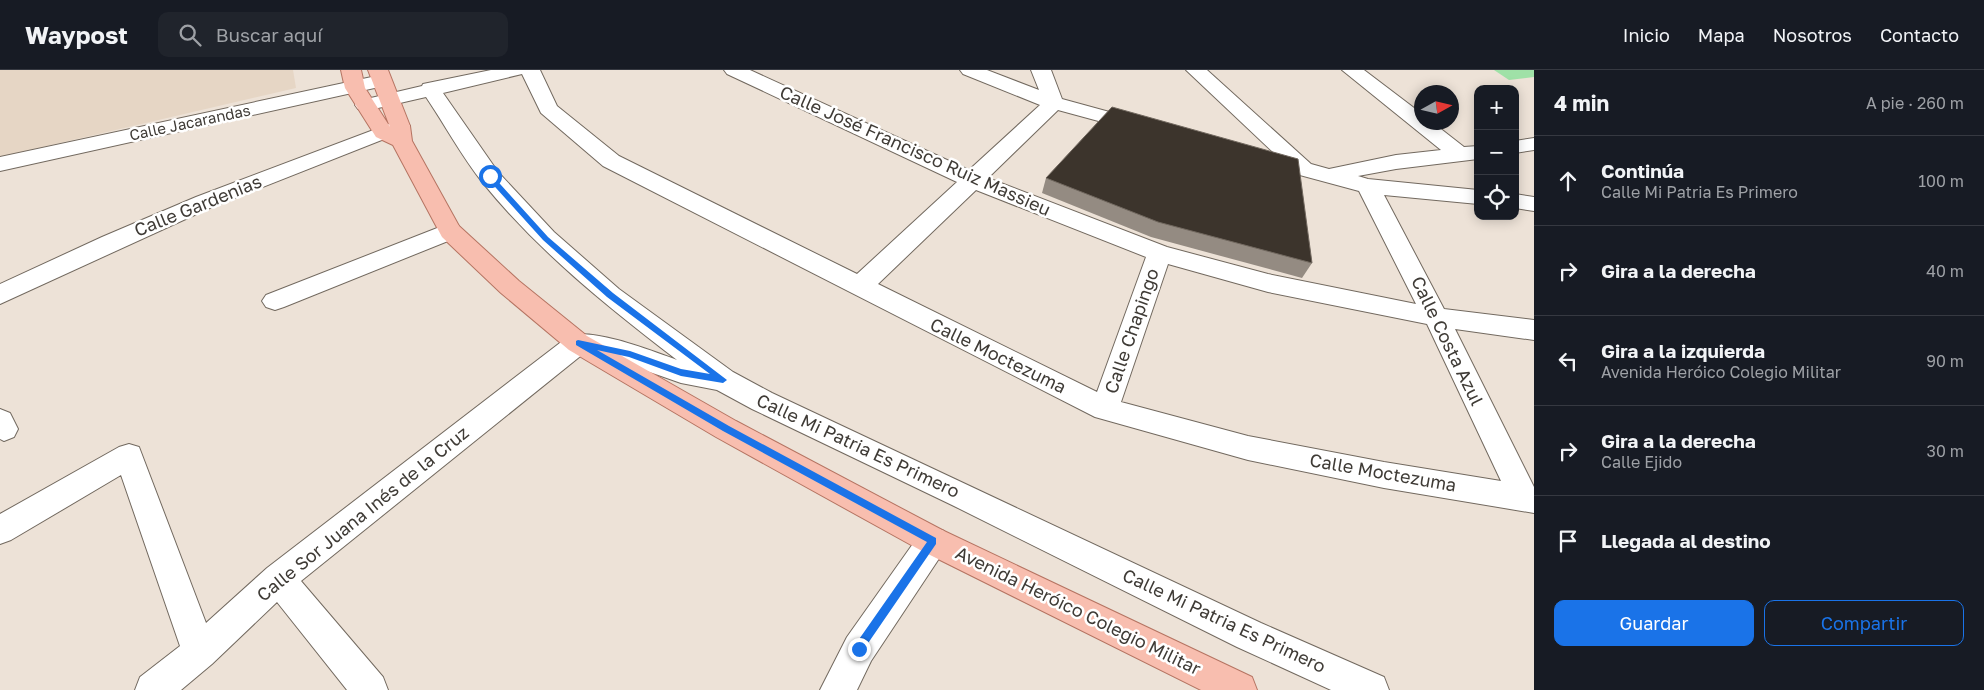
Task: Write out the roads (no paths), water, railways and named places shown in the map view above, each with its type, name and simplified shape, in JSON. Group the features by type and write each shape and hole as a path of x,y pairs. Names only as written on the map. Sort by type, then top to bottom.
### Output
{"main road":[{"name":"Avenida Heróico Colegio Militar","path":"382,83 395,133"},
{"name":"Avenida Heróico Colegio Militar","path":"357,88 395,133 450,231 510,287 578,343 726,429 933,541 1239,690"}],"street":[{"name":"Calle Jacarandas","path":"0,164 382,83 430,88 516,70"},
{"name":"Calle Moctezuma","path":"530,70 548,109 611,161 1105,409 1248,448 1384,475 1529,499"},
{"name":"Calle José Francisco Ruiz Massieu","path":"734,70 972,180 1159,253 1268,283 1436,317 1534,330"},
{"path":"970,70 1054,103 1160,131"},
{"path":"1041,70 1054,103"},
{"path":"1196,70 1305,170"},
{"path":"1352,70 1468,153"},
{"name":"Calle Mi Patria Es Primero","path":"430,88 490,176 546,238 610,295 723,380 762,401 972,500 1249,635 1371,690"},
{"path":"859,287 1054,103"},
{"name":"Calle Gardenias","path":"3,289 196,206 395,133"},
{"path":"1519,146 1534,144"},
{"path":"1330,175 1396,162 1468,153"},
{"path":"1247,154 1368,186 1474,197"},
{"name":"Calle Costa Azul","path":"1368,186 1529,499"},
{"path":"1519,202 1534,204"},
{"path":"275,301 450,231"},
{"name":"Calle Chapingo","path":"1105,409 1159,253"},
{"path":"578,343 630,354 681,372 723,380"},
{"name":"Calle Sor Juana Inés de la Cruz","path":"153,690 200,652 278,579 578,343"},
{"path":"0,530 129,456 200,652"},
{"path":"838,690 859,649 933,541"},
{"path":"278,579 370,690"}]}
